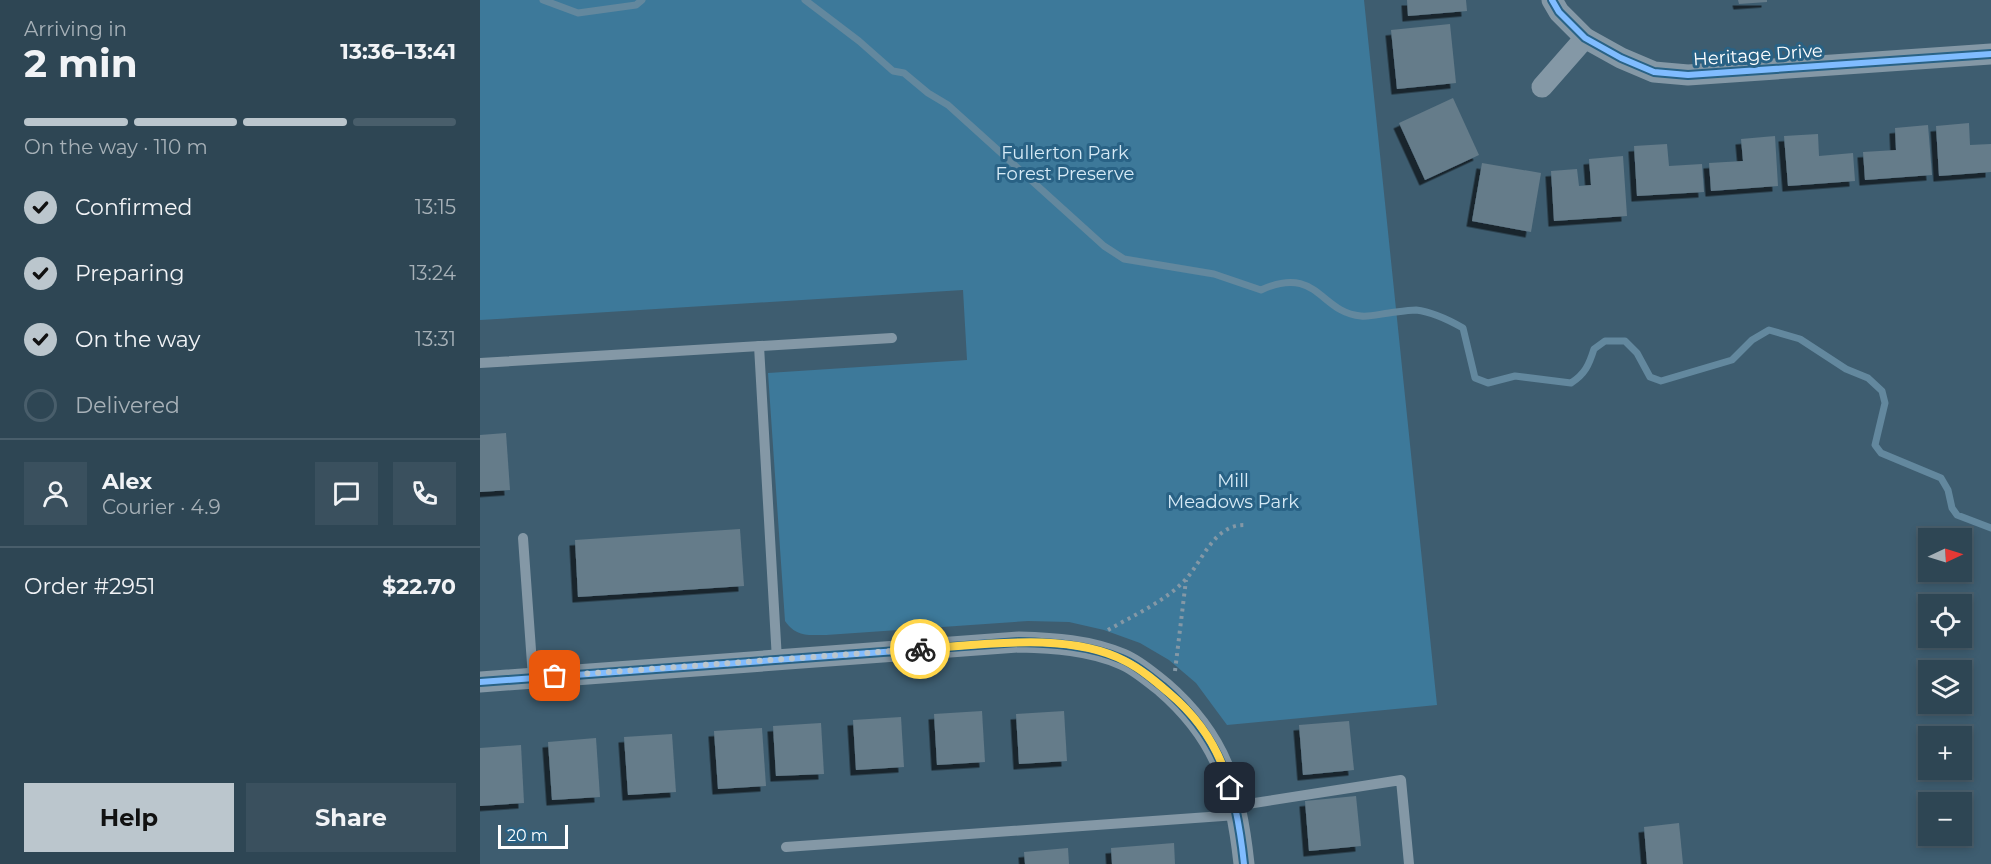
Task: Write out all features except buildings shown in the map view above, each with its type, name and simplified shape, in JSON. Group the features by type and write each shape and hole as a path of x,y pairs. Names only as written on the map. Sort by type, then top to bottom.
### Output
{"street":[{"name":"Heritage Drive","path":"1552,0 1559,12 1585,38 1621,58 1654,72 1688,75 1991,54"},
{"path":"1542,87 1585,38"},
{"path":"480,682 1019,642 1080,647 1123,659 1148,674 1181,702 1209,736 1225,770 1236,811 1244,864"}],"lane":[{"path":"480,363 892,338"},
{"path":"759,346 777,660"},
{"path":"523,538 533,678"},
{"path":"786,847 1236,811 1401,780 1409,864"}],"path":[{"path":"1080,647 1153,604 1186,579 1217,536 1236,525 1244,525"},
{"path":"1172,695 1186,579"}],"green space":[{"path":"480,0 1364,0 1437,705 1227,725 1196,683 1169,660 1140,643 1104,630 1069,622 1028,621 826,635 803,634 794,630 785,621 768,373 967,360 963,290 480,320"}],"waterway":[{"path":"543,0 578,13 636,5 642,0"},
{"path":"805,0 859,41 893,71 904,73 928,93 948,105 1104,246 1124,259 1214,274 1261,290 1280,284 1295,283 1307,286 1347,313 1361,316 1416,310 1435,314 1463,328 1475,378 1488,383 1515,376 1571,383 1586,369 1594,349 1605,341 1625,341 1637,353 1650,377 1661,381 1732,360 1752,340 1769,330 1800,339 1846,369 1868,378 1882,391 1885,403 1875,445 1881,453 1941,478 1948,490 1952,508 1957,515 1991,528"}],"cycle path":[{"path":"1552,0 1559,12 1585,38 1621,58 1654,72 1688,75 1991,54"},
{"path":"480,682 1019,642 1058,644 1110,654 1133,664 1163,687 1183,706 1212,746 1223,766 1230,788 1241,837 1244,864"}],"way so far":[{"path":"555,676 920,649"}],"route":[{"path":"920,649 1019,642 1060,644 1093,650 1123,659 1148,674 1181,702 1209,736 1225,770 1230,788"}],"park label":[{"name":"Fullerton Park Forest Preserve","path":"1065,163"},
{"name":"Mill Meadows Park","path":"1233,491"}]}
